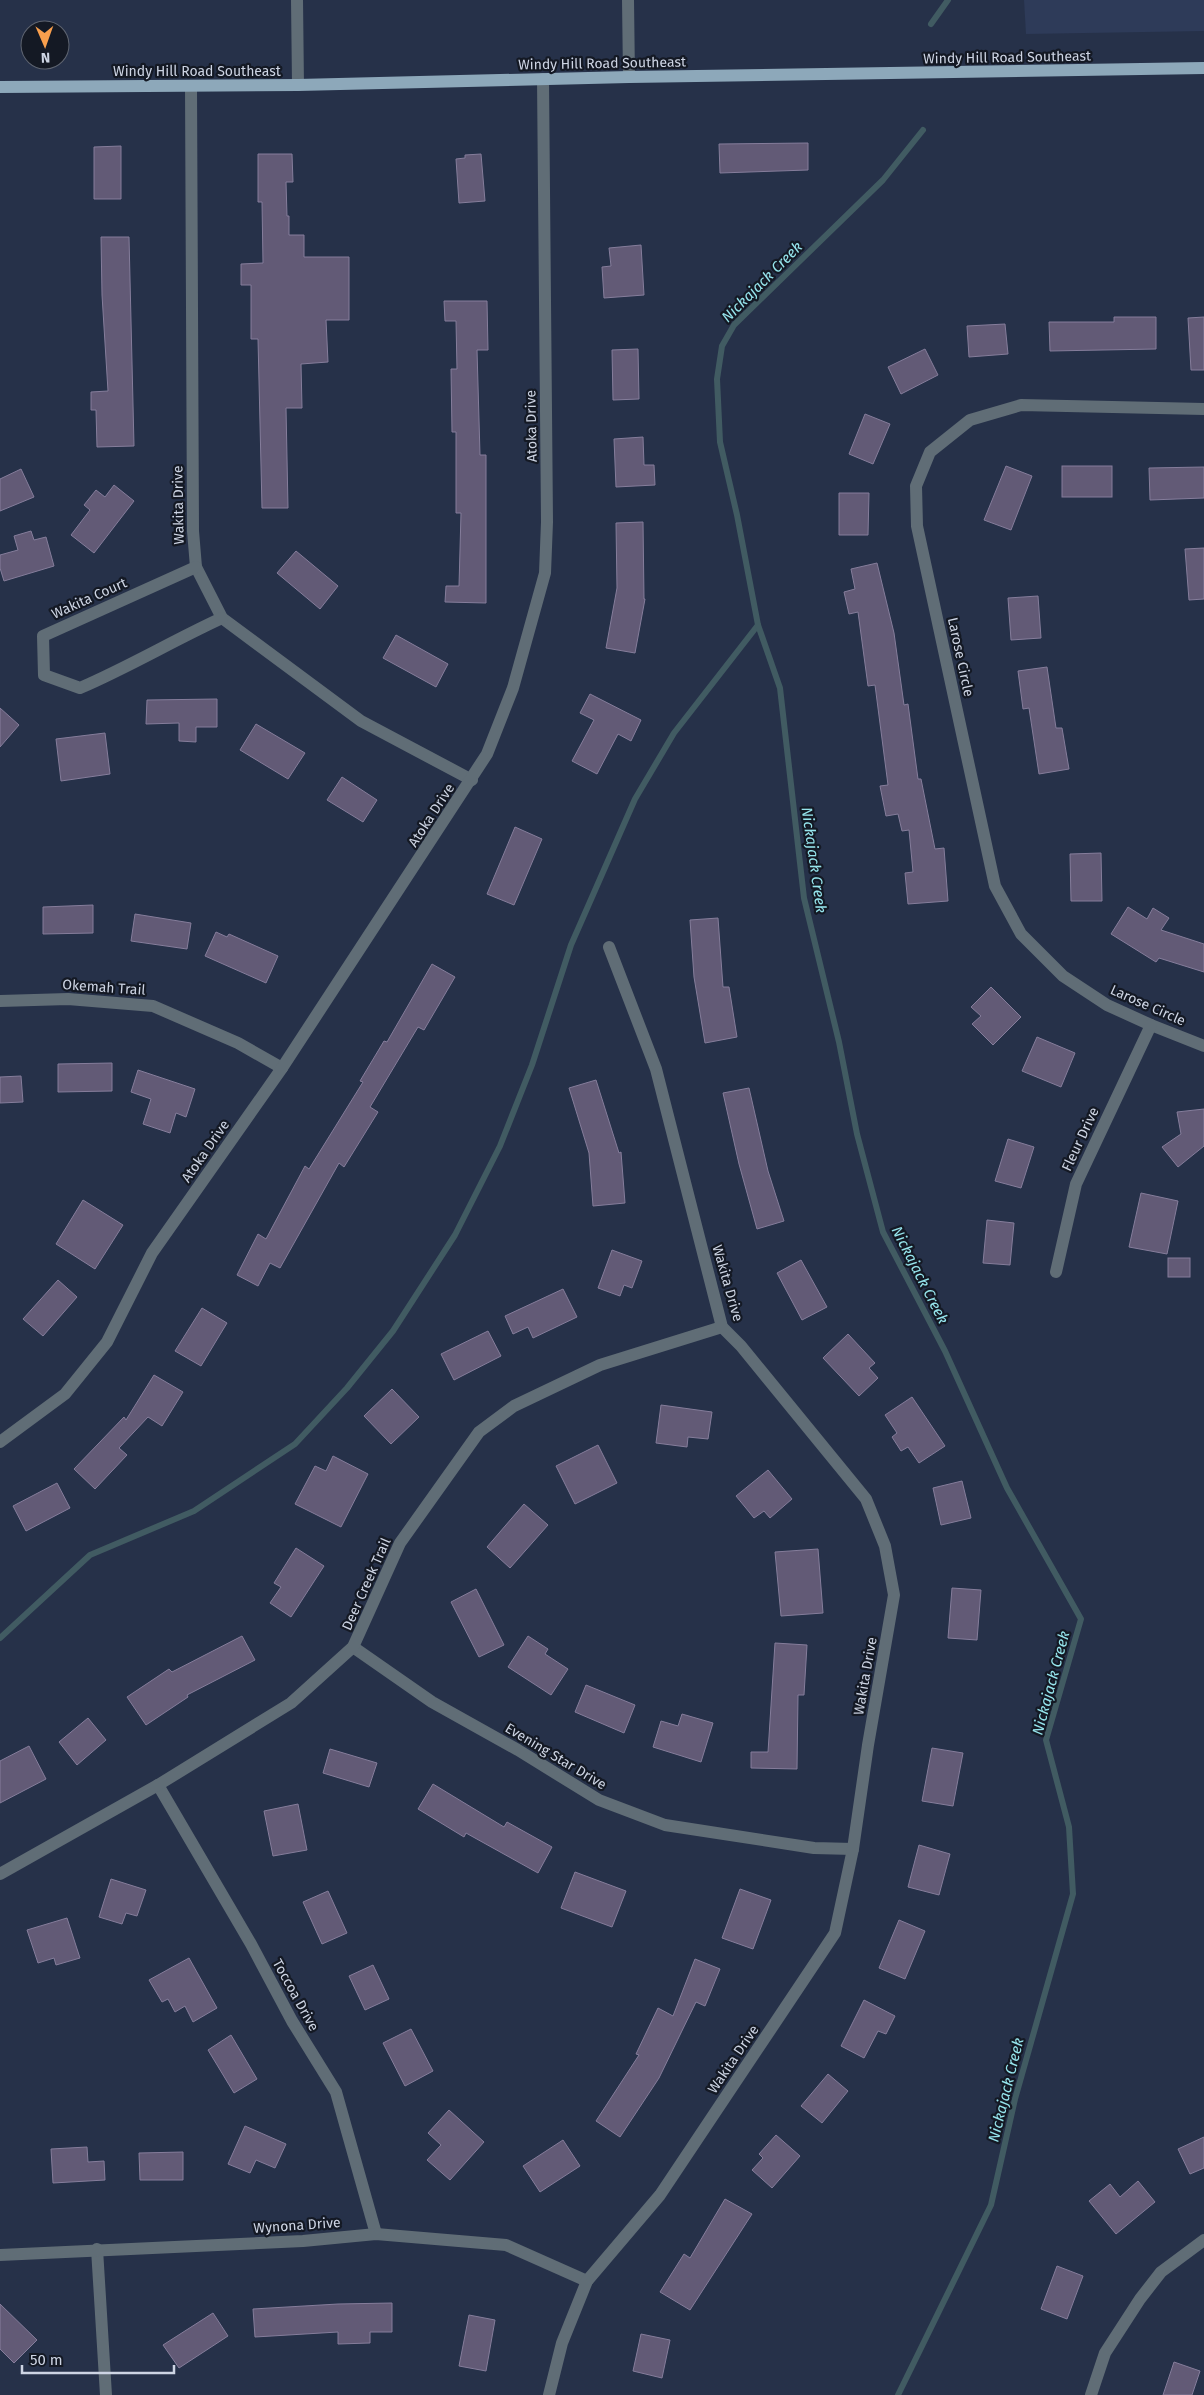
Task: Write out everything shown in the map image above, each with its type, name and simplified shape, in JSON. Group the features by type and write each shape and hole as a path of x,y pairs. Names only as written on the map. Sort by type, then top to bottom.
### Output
{"main road":[{"name":"Windy Hill Road Southeast","path":"0,87 298,85 629,77 1204,68"}],"street":[{"path":"297,0 298,85"},
{"path":"628,0 629,77"},
{"name":"Atoka Drive","path":"0,1442 65,1394 107,1342 152,1253 282,1068 488,754 512,688 545,573 547,522 543,79"},
{"name":"Wakita Drive","path":"191,86 192,531 196,567 222,618 361,721 472,780"},
{"name":"Larose Circle","path":"1204,409 1021,405 970,420 930,452 916,486 917,526 995,886 1021,934 1064,976 1107,1004 1151,1025 1204,1046"},
{"name":"Wakita Court","path":"196,567 43,636 44,675 80,688 123,670 164,645 222,618"},
{"name":"Wakita Drive","path":"549,2395 562,2343 587,2281 660,2195 835,1933 853,1849 868,1744 894,1595 885,1546 866,1499 747,1353 722,1327 656,1069 610,947"},
{"name":"Okemah Trail","path":"0,1001 68,999 153,1006 238,1043 282,1068"},
{"name":"Fleur Drive","path":"1056,1272 1076,1184 1151,1025"},
{"name":"Deer Creek Trail","path":"0,1874 158,1784 291,1703 353,1647 400,1543 435,1491 479,1432 514,1406 600,1365 722,1327"},
{"name":"Evening Star Drive","path":"353,1647 432,1702 518,1750 599,1800 665,1825 814,1848 853,1849"},
{"name":"Toccoa Drive","path":"158,1784 251,1944 292,2021 336,2092 376,2234"},
{"name":"Wynona Drive","path":"0,2255 97,2249 303,2241 376,2234 506,2246 587,2281"},
{"path":"1091,2395 1105,2353 1140,2299 1161,2272 1204,2240"},
{"path":"97,2249 106,2395"}],"shaded area":[{"path":"1024,0 1204,0 1204,31 1026,34"}],"building":[{"path":"808,143 808,170 720,173 719,144"},
{"path":"121,146 121,199 94,199 94,147"},
{"path":"258,154 292,154 293,182 286,182 289,235 304,235 304,257 349,257 349,320 326,320 328,362 301,364 302,408 286,408 288,508 262,508 258,339 251,339 251,285 241,285 241,264 263,263 262,202 258,202"},
{"path":"481,154 485,201 459,203 456,159 465,158 465,155"},
{"path":"101,237 129,237 134,446 97,447 96,410 91,410 91,392 108,391 102,295"},
{"path":"641,245 644,295 604,298 602,267 611,266 609,248"},
{"path":"444,301 487,301 488,350 477,350 480,455 486,455 486,603 445,602 446,586 459,586 461,513 456,513 456,432 452,432 451,369 457,369 456,321 445,321"},
{"path":"1114,317 1156,317 1156,349 1050,351 1049,322 1114,322"},
{"path":"1204,317 1204,370 1191,370 1188,318"},
{"path":"1005,324 1008,354 969,357 967,326"},
{"path":"638,349 639,399 613,400 612,350"},
{"path":"925,349 938,375 901,394 888,367"},
{"path":"865,414 890,424 873,464 849,454"},
{"path":"643,437 644,465 654,465 655,485 616,487 614,439"},
{"path":"1006,466 1032,476 1011,530 984,520"},
{"path":"1062,466 1112,466 1112,497 1062,497"},
{"path":"1204,467 1204,498 1150,500 1149,468"},
{"path":"21,469 34,497 0,511 0,479"},
{"path":"114,485 134,501 94,553 71,535 90,510 84,505 96,490 105,497"},
{"path":"839,493 869,493 868,535 839,535"},
{"path":"643,522 645,599 635,653 606,648 617,588 616,523"},
{"path":"31,531 34,540 46,537 54,566 4,581 0,568 0,555 18,550 14,536"},
{"path":"1204,548 1204,599 1189,600 1185,549"},
{"path":"296,551 338,586 320,609 277,573"},
{"path":"877,563 894,633 904,705 908,704 918,779 921,779 935,849 944,848 948,901 908,904 905,873 913,872 909,830 902,831 898,814 886,816 880,786 888,785 875,685 868,686 858,612 849,614 844,592 855,589 851,569"},
{"path":"1038,596 1041,638 1011,640 1008,598"},
{"path":"396,635 448,664 436,687 383,658"},
{"path":"1047,667 1056,728 1062,728 1069,769 1039,774 1029,708 1023,709 1018,671"},
{"path":"590,694 641,720 631,741 618,734 597,774 572,761 594,720 580,713"},
{"path":"217,699 217,727 196,727 196,742 179,741 179,723 146,724 147,700"},
{"path":"0,708 19,725 0,747"},
{"path":"256,724 305,753 288,779 240,750"},
{"path":"105,733 110,774 61,781 56,739"},
{"path":"342,777 377,800 363,822 327,800"},
{"path":"515,827 542,839 514,905 487,894"},
{"path":"1101,853 1102,901 1071,901 1070,854"},
{"path":"93,905 93,933 43,934 43,907"},
{"path":"1128,907 1147,919 1153,908 1169,918 1161,930 1204,944 1204,972 1159,958 1156,962 1111,934"},
{"path":"135,914 191,923 187,949 131,941"},
{"path":"718,918 723,987 729,987 737,1037 705,1043 694,977 690,920"},
{"path":"216,932 227,937 229,934 278,956 266,983 205,956"},
{"path":"432,964 455,977 424,1030 418,1027 370,1107 378,1112 344,1167 339,1163 280,1268 270,1263 258,1286 237,1275 258,1234 266,1239 305,1166 309,1169 363,1082 360,1081 384,1041 387,1042"},
{"path":"991,987 1021,1017 993,1045 972,1024 981,1016 971,1007"},
{"path":"1037,1037 1075,1053 1061,1087 1022,1071"},
{"path":"112,1063 112,1091 58,1092 58,1064"},
{"path":"138,1070 195,1089 186,1117 176,1113 170,1133 143,1124 151,1099 131,1092"},
{"path":"21,1076 23,1102 0,1103 0,1077"},
{"path":"596,1080 619,1153 621,1152 625,1203 593,1206 589,1153 569,1088"},
{"path":"749,1088 768,1171 784,1221 757,1229 739,1164 723,1093"},
{"path":"1204,1109 1204,1146 1178,1167 1162,1147 1181,1134 1177,1112"},
{"path":"1008,1139 1034,1147 1021,1188 995,1181"},
{"path":"1141,1193 1178,1201 1167,1254 1129,1247"},
{"path":"83,1200 123,1225 95,1269 56,1244"},
{"path":"987,1220 1014,1223 1010,1265 983,1263"},
{"path":"612,1250 642,1261 632,1288 624,1285 620,1296 598,1288"},
{"path":"1168,1258 1190,1258 1190,1277 1168,1277"},
{"path":"801,1260 827,1307 802,1320 777,1273"},
{"path":"58,1280 77,1297 43,1336 23,1319"},
{"path":"563,1289 577,1317 533,1338 528,1327 513,1334 505,1316"},
{"path":"202,1308 227,1323 201,1366 175,1351"},
{"path":"488,1331 501,1356 454,1380 441,1354"},
{"path":"848,1334 875,1363 869,1368 878,1378 859,1396 823,1358"},
{"path":"154,1375 183,1392 162,1426 148,1417 119,1448 127,1455 95,1489 74,1469 124,1417 126,1420"},
{"path":"392,1389 419,1417 391,1444 364,1416"},
{"path":"912,1397 945,1446 919,1463 908,1447 901,1451 892,1437 897,1433 885,1415"},
{"path":"661,1405 712,1412 708,1439 688,1437 687,1447 656,1443"},
{"path":"598,1445 617,1483 575,1504 556,1466"},
{"path":"333,1456 368,1474 341,1527 295,1504 315,1466 326,1471"},
{"path":"768,1470 792,1499 770,1518 764,1511 754,1518 736,1496"},
{"path":"962,1481 971,1518 941,1525 933,1488"},
{"path":"57,1483 70,1508 26,1531 13,1506"},
{"path":"524,1504 548,1525 510,1568 487,1547"},
{"path":"296,1548 324,1566 291,1617 270,1603 281,1587 274,1583"},
{"path":"818,1549 823,1613 781,1616 775,1552"},
{"path":"952,1588 981,1590 977,1640 948,1638"},
{"path":"476,1589 504,1645 479,1657 451,1602"},
{"path":"242,1636 255,1660 187,1695 188,1697 146,1725 127,1697 169,1669 172,1672"},
{"path":"528,1636 548,1649 545,1654 568,1669 551,1695 508,1667"},
{"path":"775,1643 807,1645 804,1695 798,1695 797,1769 751,1768 751,1752 768,1752"},
{"path":"586,1685 635,1705 624,1733 575,1712"},
{"path":"682,1714 713,1723 701,1762 653,1747 661,1721 678,1726"},
{"path":"88,1718 106,1740 77,1765 59,1742"},
{"path":"29,1746 46,1779 0,1803 0,1761"},
{"path":"932,1748 963,1753 953,1806 922,1801"},
{"path":"330,1749 377,1763 369,1787 323,1773"},
{"path":"433,1784 504,1827 507,1822 552,1847 538,1873 466,1833 464,1837 418,1809"},
{"path":"298,1804 307,1850 273,1856 264,1811"},
{"path":"919,1845 950,1854 939,1895 908,1887"},
{"path":"575,1872 626,1891 612,1927 561,1908"},
{"path":"111,1879 146,1890 137,1916 126,1913 122,1924 99,1917"},
{"path":"740,1889 771,1900 753,1949 722,1938"},
{"path":"328,1891 347,1933 322,1944 303,1902"},
{"path":"67,1918 80,1958 56,1965 54,1958 38,1963 27,1930"},
{"path":"899,1920 925,1931 905,1979 879,1968"},
{"path":"189,1958 217,2008 193,2022 185,2006 175,2012 168,1999 162,2002 149,1980"},
{"path":"695,1959 720,1969 705,2006 696,2002 659,2078 620,2137 596,2121 639,2055 636,2054 658,2008 673,2016"},
{"path":"373,1965 389,1999 365,2010 349,1976"},
{"path":"864,2000 895,2016 886,2034 878,2031 864,2058 841,2046"},
{"path":"411,2029 433,2071 405,2086 383,2043"},
{"path":"231,2035 257,2079 234,2093 208,2050"},
{"path":"828,2074 848,2091 822,2123 801,2106"},
{"path":"449,2110 484,2142 450,2180 427,2160 441,2145 428,2133"},
{"path":"245,2126 286,2144 275,2168 256,2160 250,2173 228,2164"},
{"path":"776,2135 800,2156 772,2188 752,2170 763,2158 759,2154"},
{"path":"1204,2137 1204,2168 1190,2174 1178,2149"},
{"path":"563,2140 580,2166 540,2192 523,2166"},
{"path":"87,2147 88,2162 104,2161 105,2180 53,2183 51,2149"},
{"path":"183,2152 183,2180 140,2180 139,2153"},
{"path":"1138,2181 1155,2202 1116,2234 1089,2201 1110,2184 1120,2197"},
{"path":"725,2199 752,2214 690,2310 660,2292 684,2254 690,2258"},
{"path":"1057,2266 1083,2276 1067,2319 1041,2309"},
{"path":"392,2303 392,2332 370,2332 370,2343 338,2344 338,2332 255,2337 253,2309"},
{"path":"0,2304 37,2340 14,2363 0,2349"},
{"path":"213,2313 228,2336 179,2368 163,2345"},
{"path":"469,2315 495,2320 486,2371 459,2366"},
{"path":"641,2334 670,2340 662,2378 633,2371"},
{"path":"1174,2362 1200,2371 1192,2395 1163,2395"}],"waterway":[{"name":"Nickajack Creek","path":"931,24 948,0"},
{"name":"Nickajack Creek","path":"898,2395 991,2205 1015,2099 1073,1894 1069,1827 1046,1740 1081,1619 1007,1488 945,1351 883,1232 857,1134 839,1042 804,898 780,688 758,625 737,515 720,442 717,379 722,346 734,325 883,180 923,130"},
{"path":"0,1638 90,1555 194,1511 295,1444 347,1388 393,1331 455,1235 500,1146 532,1065 571,945 635,799 674,733 758,625"}]}
